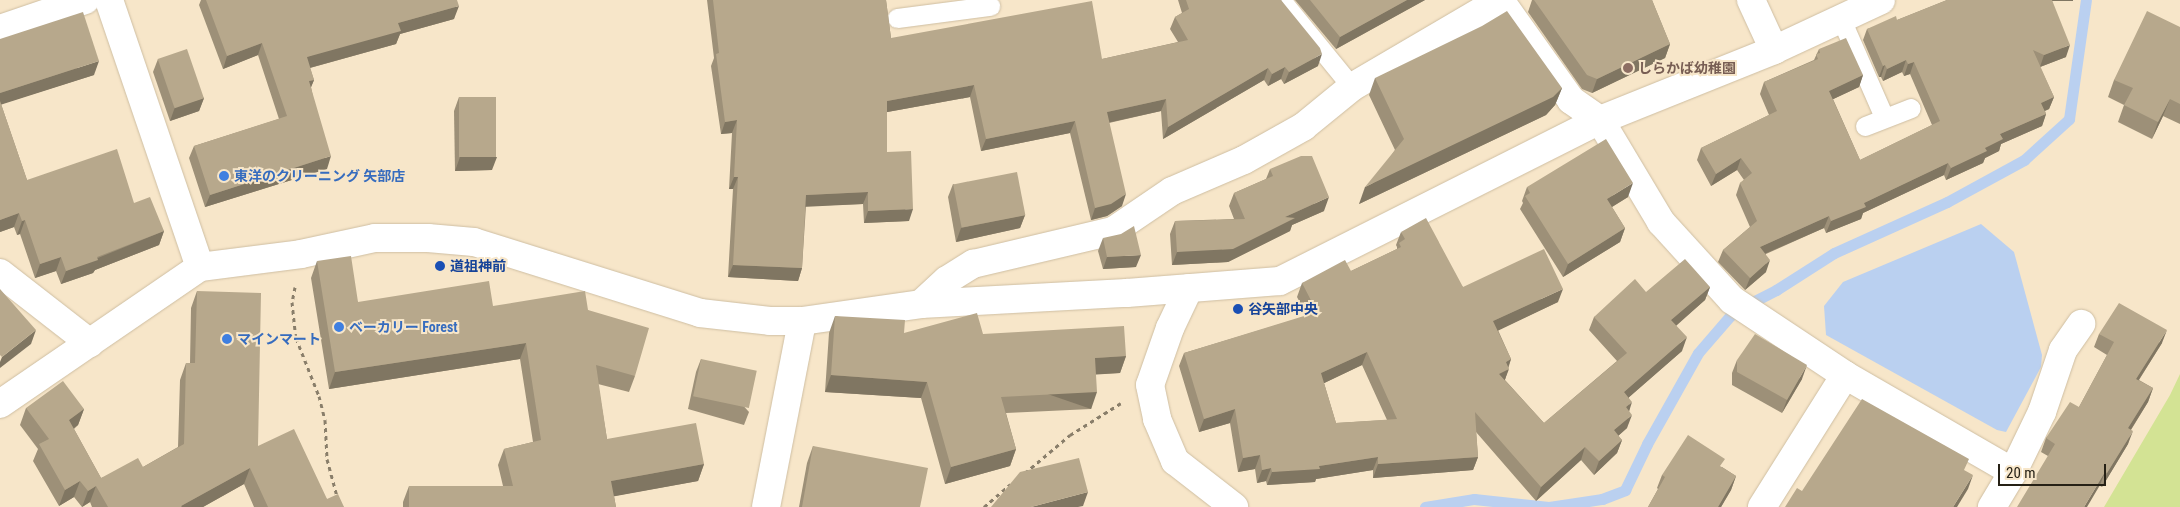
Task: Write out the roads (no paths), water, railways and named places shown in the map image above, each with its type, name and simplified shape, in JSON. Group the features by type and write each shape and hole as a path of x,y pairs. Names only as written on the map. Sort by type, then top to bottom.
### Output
{"street":[{"path":"0,29 85,0"},
{"path":"109,0 200,267"},
{"path":"921,304 947,280 973,264 1113,230 1172,191 1244,160 1302,127 1352,87 1500,0 1571,100 1600,120 1661,222 1740,306 1845,375 2013,472"},
{"path":"1751,0 1774,50"},
{"path":"0,404 200,267 302,254 375,238 428,238 474,242 700,313 770,321 802,321 921,304 1189,288 1280,280 1600,120 1774,50 1881,0"},
{"path":"0,273 90,343"},
{"path":"1189,288 1170,328 1150,385 1157,419 1175,461 1234,507"},
{"path":"766,507 802,321"},
{"path":"1992,507 2013,472 2042,412 2063,350 2081,324"},
{"path":"1762,507 1845,375"}],"lane":[{"path":"1281,0 1352,87"},
{"path":"897,18 990,6"},
{"path":"1841,19 1884,117"},
{"path":"1864,126 1911,108"}],"water":[{"path":"1981,224 2014,252 2042,355 2041,367 2006,432 1997,430 1826,335 1824,306 1843,282"}],"waterway":[{"path":"1425,507 1474,499 1549,507 1602,499 1625,490 1647,444 1698,353 1730,316 1739,309 1776,290 1834,253 1947,202 2024,160 2069,119 2086,0"}],"place":[{"name":"しらかば幼稚園","path":"1628,68"},
{"name":"東洋のクリーニング 矢部店","path":"224,176"},
{"name":"道祖神前","path":"440,266"},
{"name":"谷矢部中央","path":"1238,309"},
{"name":"ベーカリー Forest","path":"339,327"},
{"name":"マインマート","path":"227,339"}]}
